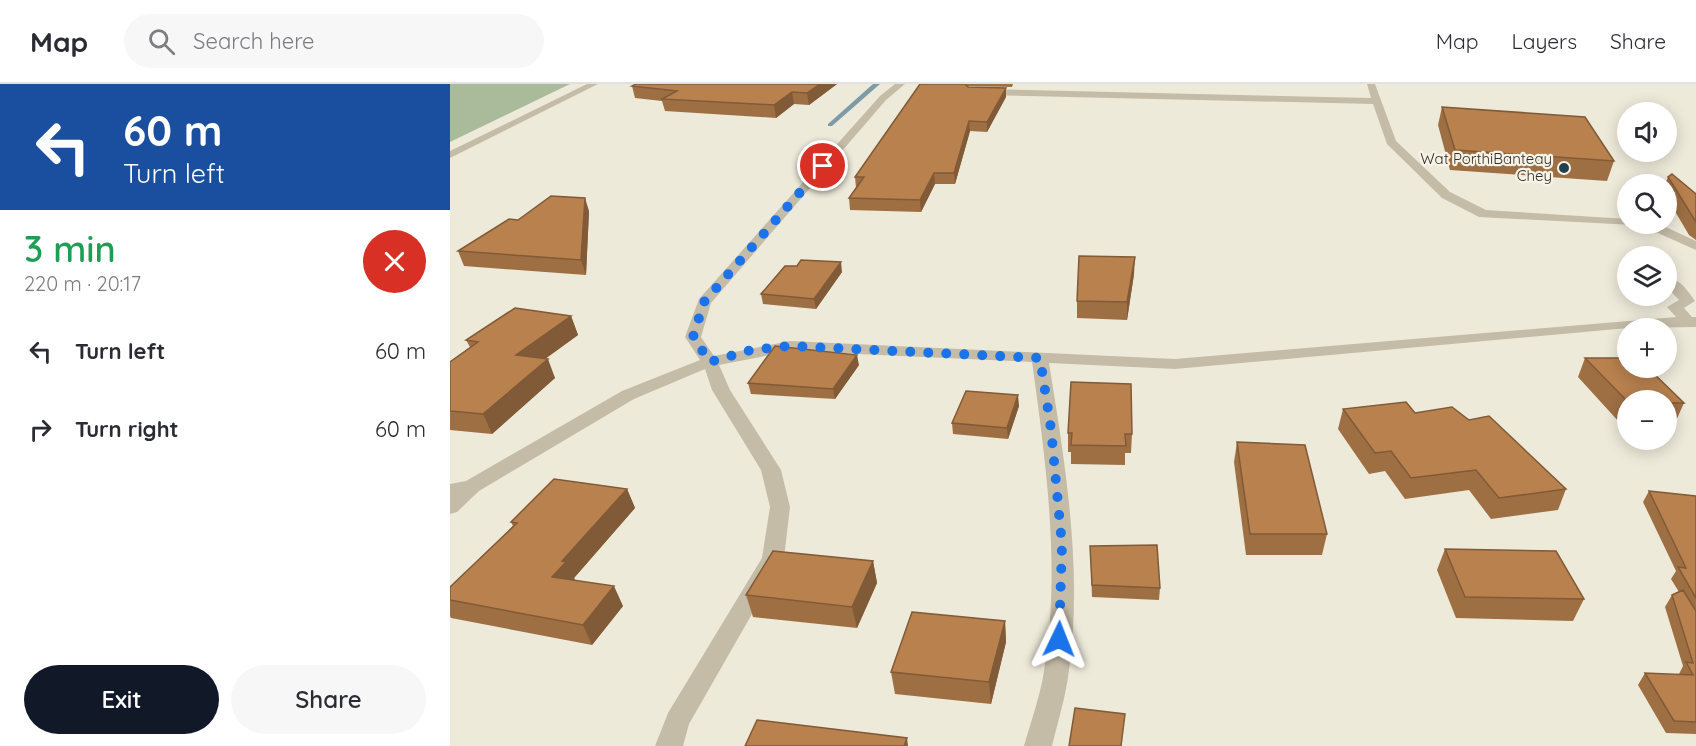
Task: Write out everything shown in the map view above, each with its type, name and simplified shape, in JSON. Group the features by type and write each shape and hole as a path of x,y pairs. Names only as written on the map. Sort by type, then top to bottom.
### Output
{"street":[{"path":"450,155 594,84"},
{"path":"669,746 677,721 773,558 780,507 771,470 721,390 710,362 693,337 704,302 882,98 901,84"},
{"path":"1371,84 1391,142 1446,195 1483,214 1617,222"},
{"path":"969,91 1377,101"},
{"path":"1671,234 1696,246"},
{"path":"1677,288 1689,301 1675,307 1691,321"},
{"path":"450,507 472,486 628,395 682,371 751,350 790,346 1175,364 1654,321 1691,321"},
{"path":"1038,746 1058,663 1062,545 1051,429 1040,358"},
{"path":"450,491 472,486"}],"green space":[{"path":"450,84 570,84 450,142"}],"building":[{"path":"636,84 820,84 807,93 792,92 774,105 662,99 677,91 632,86"},
{"path":"920,84 965,84 968,87 1006,88 987,122 969,121 954,173 934,173 920,200 849,198 864,177 855,177"},
{"path":"1442,107 1585,117 1614,161 1455,150"},
{"path":"1677,178 1696,194 1696,222 1677,191"},
{"path":"551,196 585,198 581,260 458,251 509,219 518,220"},
{"path":"1079,256 1135,257 1127,302 1077,301"},
{"path":"801,260 841,262 814,299 761,294 785,266 797,266"},
{"path":"515,308 571,316 516,355 548,359 483,414 450,411 450,362 478,342 466,340"},
{"path":"775,346 857,355 833,389 748,383"},
{"path":"1585,358 1617,358 1617,378 1658,378 1671,390 1617,390"},
{"path":"1071,382 1131,384 1132,434 1125,434 1126,446 1071,445 1072,433 1068,433"},
{"path":"966,391 1018,395 1007,428 952,423"},
{"path":"1677,396 1684,403 1677,403"},
{"path":"1406,402 1415,413 1452,407 1469,420 1489,416 1566,489 1499,498 1476,470 1411,478 1391,451 1375,453 1343,409"},
{"path":"1237,442 1305,445 1327,534 1250,534"},
{"path":"554,479 627,489 562,561 566,562 552,577 614,586 583,625 450,600 450,587 517,523 511,522"},
{"path":"1649,491 1696,496 1696,598 1678,567 1686,568"},
{"path":"1157,545 1160,588 1092,585 1090,546"},
{"path":"1445,549 1556,551 1584,599 1465,597"},
{"path":"773,551 873,561 852,607 746,595"},
{"path":"1683,590 1696,611 1696,722 1674,721 1645,673 1693,675 1686,662 1693,663 1672,595"},
{"path":"912,612 1005,621 989,682 891,672"},
{"path":"1075,708 1125,714 1121,746 1069,746"},
{"path":"757,720 907,738 904,746 745,746"}],"waterway":[{"path":"830,125 877,84"}],"place":[{"name":"Wat PorthiBanteay Chey","path":"1564,168"}],"route":[{"path":"823,166 704,302 693,337 710,362 751,350 790,346 1040,358 1051,429 1062,545 1059,639"}]}
